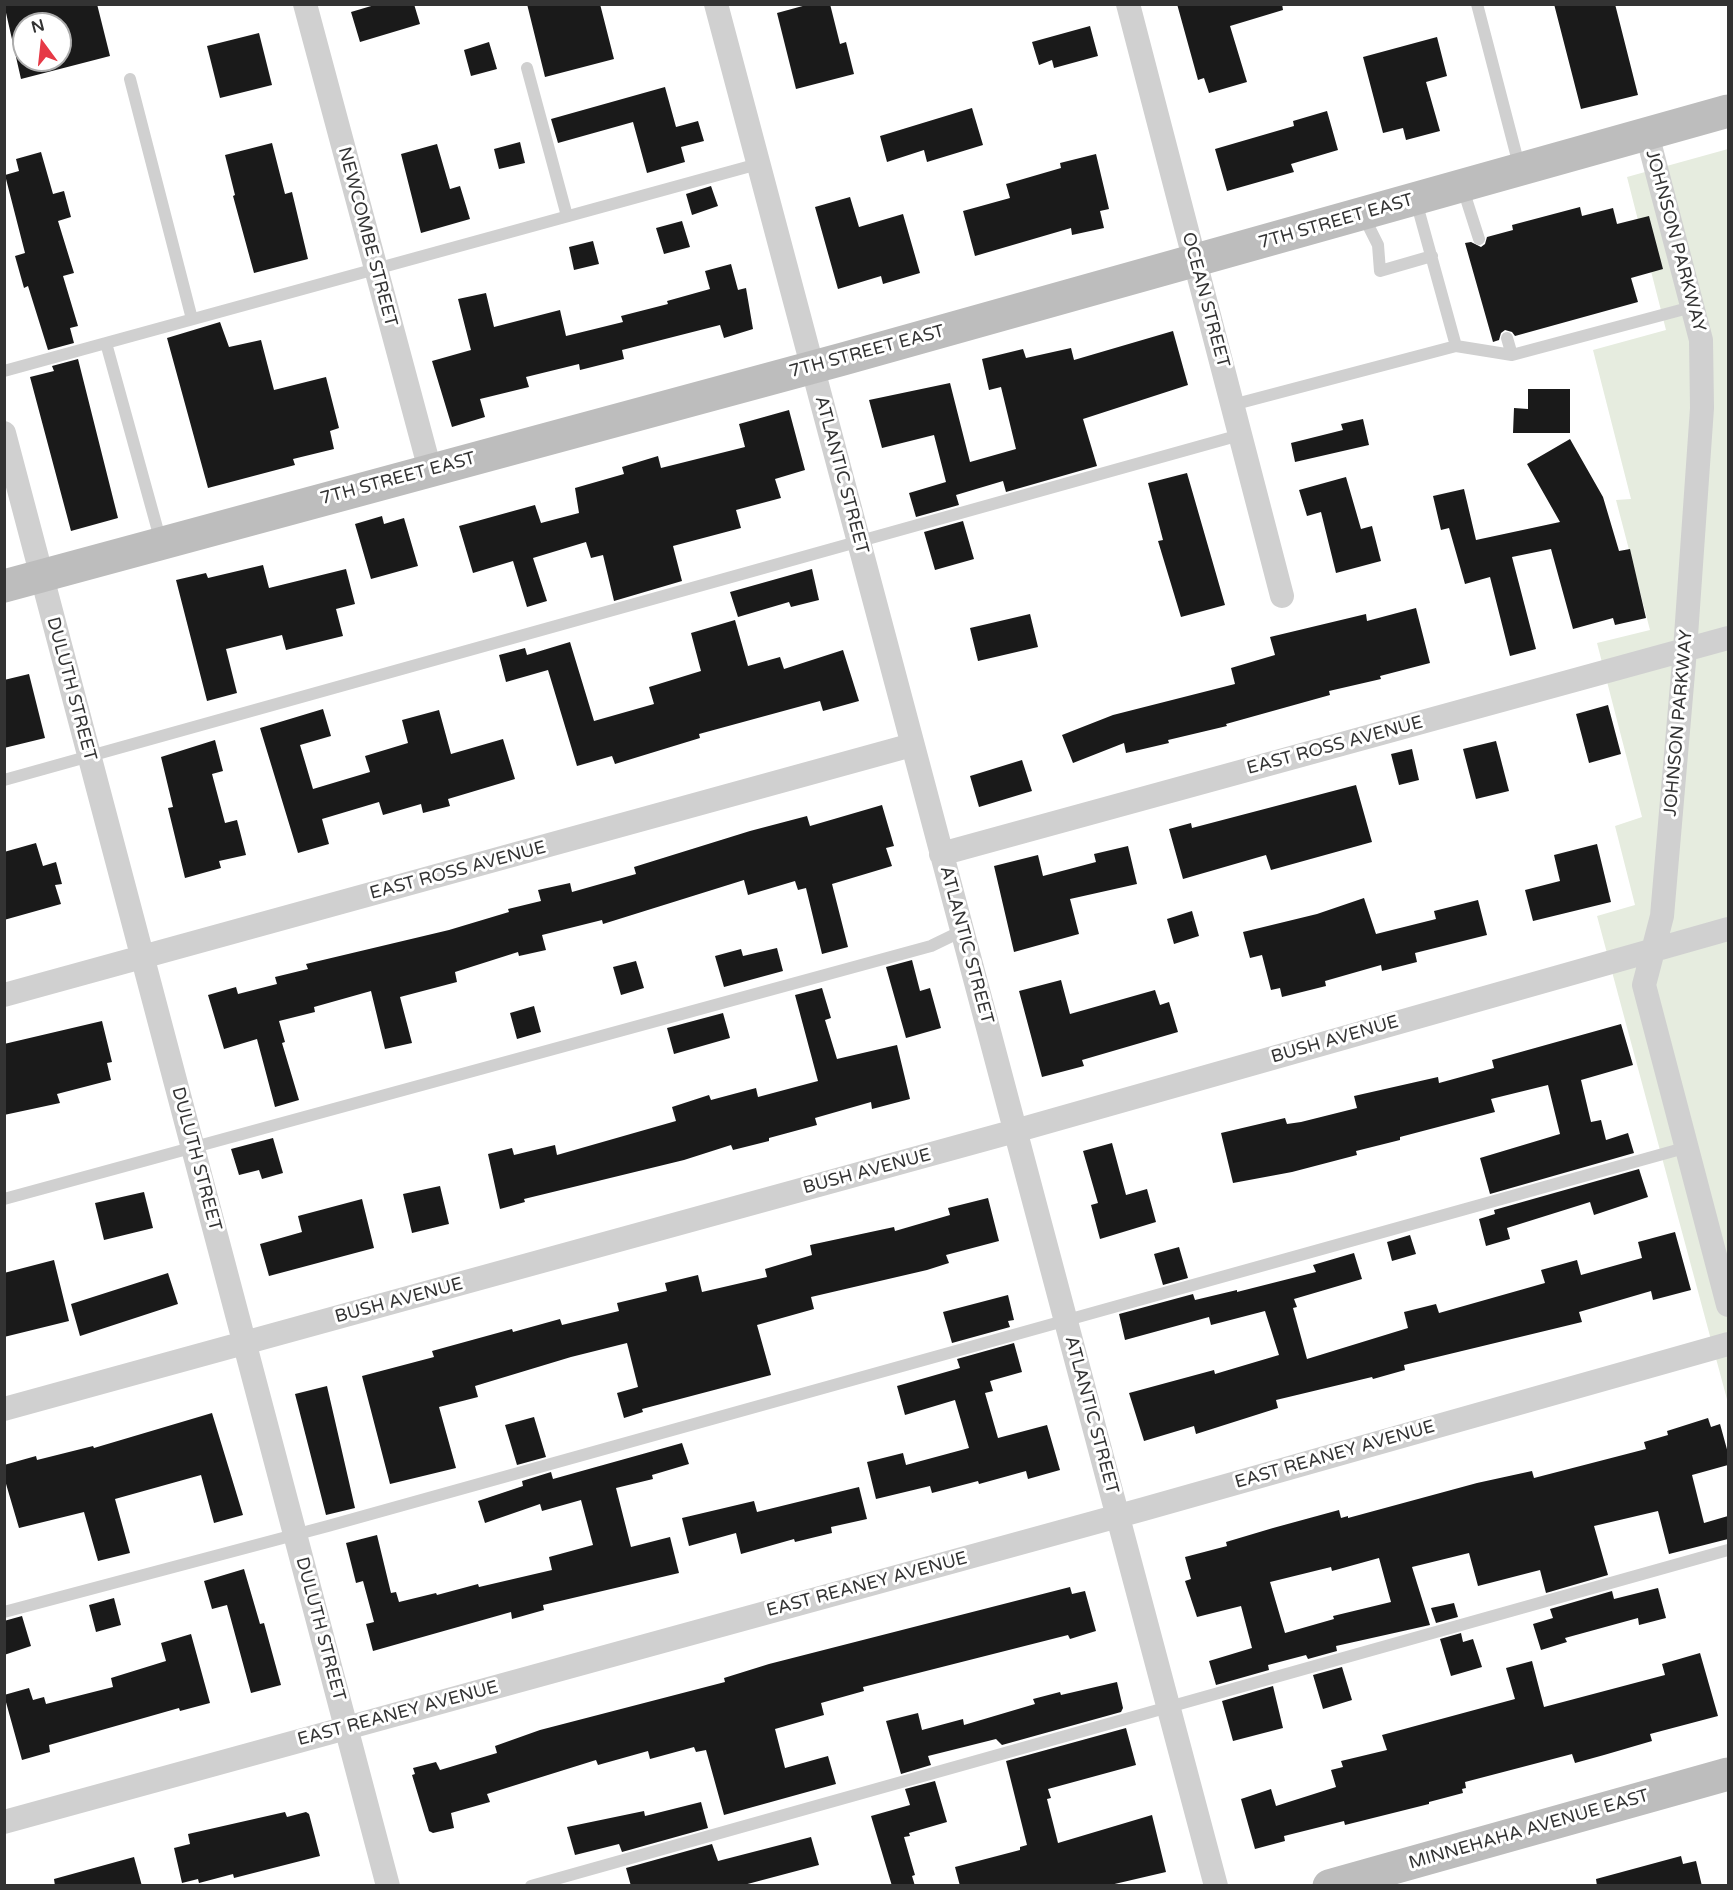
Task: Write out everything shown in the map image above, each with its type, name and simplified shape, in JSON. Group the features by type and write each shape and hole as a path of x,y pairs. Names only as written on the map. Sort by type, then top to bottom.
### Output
{"street":[{"name":"NEWCOMBE STREET","path":"305,4 430,470"},
{"name":"ATLANTIC STREET","path":"716,4 1216,1886"},
{"name":"OCEAN STREET","path":"1128,4 1282,596"},
{"name":"7TH STREET EAST","path":"4,586 812,367 1728,111"},
{"name":"JOHNSON PARKWAY","path":"1647,134 1701,340 1702,408 1686,650 1662,916 1644,985 1728,1305"},
{"name":"DULUTH STREET","path":"4,432 388,1886"},
{"name":"EAST ROSS AVENUE","path":"941,854 1728,638"},
{"name":"EAST ROSS AVENUE","path":"4,995 912,745"},
{"name":"BUSH AVENUE","path":"4,1409 1015,1131 1728,929"},
{"name":"EAST REANEY AVENUE","path":"4,1822 1118,1516 1728,1344"},
{"name":"MINNEHAHA AVENUE EAST","path":"1329,1886 1728,1774"}],"lane":[{"path":"1477,4 1521,170"},
{"path":"527,68 567,216"},
{"path":"130,79 192,320"},
{"path":"4,371 758,164"},
{"path":"1462,186 1479,239"},
{"path":"1416,199 1456,346"},
{"path":"1362,214 1378,245 1380,271 1432,256"},
{"path":"1232,405 1456,346 1512,355 1692,307"},
{"path":"1507,338 1512,355"},
{"path":"106,343 161,543"},
{"path":"4,780 1240,435"},
{"path":"4,1199 931,946 962,931"},
{"path":"4,1612 295,1534 1688,1147"},
{"path":"531,1886 1728,1550"}],"shaded area":[{"path":"1728,149 1728,1403 1597,916 1635,905 1615,826 1642,817 1597,643 1650,630 1616,500 1631,499 1593,350 1666,330 1627,177"}],"building":[{"path":"4,4 97,4 110,56 72,66 72,12 12,12 12,39"},
{"path":"378,4 414,4 420,24 360,42 351,12"},
{"path":"527,4 600,4 614,59 545,77"},
{"path":"810,4 830,4 840,44 846,42 854,74 796,89 777,13"},
{"path":"1177,4 1282,4 1283,10 1230,26 1247,82 1209,93 1204,78 1198,80"},
{"path":"1554,4 1615,4 1638,95 1581,109"},
{"path":"1090,26 1098,56 1054,68 1052,60 1039,65 1032,42"},
{"path":"259,33 272,85 220,98 207,46"},
{"path":"1437,37 1447,76 1426,82 1440,131 1406,140 1403,128 1383,133 1363,57"},
{"path":"489,42 497,69 471,76 464,50"},
{"path":"19,72 48,72 21,79"},
{"path":"665,87 676,127 698,121 704,141 681,147 685,162 647,173 633,122 558,143 551,119"},
{"path":"972,108 983,145 927,162 924,150 887,162 880,136"},
{"path":"1327,111 1338,150 1291,164 1294,172 1227,191 1215,149 1294,126 1293,121"},
{"path":"520,142 525,163 499,169 494,149"},
{"path":"272,143 285,194 292,192 308,259 254,273 233,196 235,195 225,155"},
{"path":"437,144 450,189 460,186 470,219 421,233 401,154"},
{"path":"41,152 53,194 64,191 71,217 58,221 74,273 63,276 78,326 70,328 74,343 48,350 28,286 24,288 15,256 25,253 5,175 19,171 16,159"},
{"path":"1096,154 1109,209 1100,211 1104,228 1072,235 1071,228 975,256 963,211 1010,198 1006,184 1061,168 1060,163"},
{"path":"711,186 718,206 692,215 686,194"},
{"path":"850,197 859,227 903,214 920,273 883,284 881,276 838,289 815,207"},
{"path":"1580,207 1582,216 1613,208 1617,224 1649,216 1663,269 1631,278 1638,302 1515,336 1512,332 1505,330 1501,333 1499,340 1493,342 1465,243 1471,242 1481,247 1485,244 1487,237 1513,230 1512,225"},
{"path":"682,221 690,247 664,254 656,228"},
{"path":"593,241 599,264 574,270 569,247"},
{"path":"731,264 738,290 746,288 753,329 724,338 720,325 622,350 624,359 580,370 579,364 526,377 529,387 480,399 485,417 452,427 432,361 471,350 458,299 486,293 494,327 560,310 566,336 623,322 621,316 668,304 667,301 710,289 705,271"},
{"path":"220,322 229,347 261,340 274,390 326,377 339,428 330,431 334,449 293,459 295,465 208,488 167,338"},
{"path":"1173,331 1188,385 1083,419 1097,466 1006,492 1003,481 956,495 959,505 916,517 909,493 946,482 934,435 882,448 869,400 950,383 970,462 1016,449 1001,387 989,390 982,359 1023,349 1026,358 1071,348 1074,360"},
{"path":"78,359 118,518 71,531 30,377 54,371 52,366"},
{"path":"1528,389 1570,389 1570,433 1513,433 1514,408 1528,409"},
{"path":"789,410 805,470 775,479 781,498 736,510 741,528 673,546 682,581 614,601 603,555 591,558 586,542 533,558 547,601 527,607 513,561 473,573 459,526 535,505 541,523 579,513 575,488 624,474 622,467 658,456 661,468 745,447 739,424"},
{"path":"1363,419 1369,445 1295,462 1291,443 1343,430 1341,424"},
{"path":"1570,439 1603,497 1619,551 1630,549 1646,618 1615,625 1613,618 1573,629 1551,549 1512,557 1536,649 1510,656 1490,577 1465,584 1449,528 1441,530 1433,496 1464,489 1476,540 1560,522 1527,464"},
{"path":"1187,473 1225,605 1181,617 1158,541 1163,540 1148,483"},
{"path":"1346,477 1361,529 1372,526 1381,561 1336,573 1321,512 1307,516 1299,490"},
{"path":"382,516 384,524 404,518 418,566 371,579 355,524"},
{"path":"963,521 974,559 935,570 924,532"},
{"path":"263,565 269,588 346,569 355,604 336,609 343,636 286,650 282,635 226,649 237,693 207,701 176,580 206,573 208,578"},
{"path":"812,569 819,600 791,607 789,602 738,617 730,592"},
{"path":"1416,608 1430,663 1380,676 1381,679 1329,691 1330,695 1226,724 1227,726 1168,740 1169,743 1126,753 1124,743 1073,763 1062,735 1113,715 1235,684 1231,668 1275,655 1270,637 1366,614 1367,621"},
{"path":"1030,614 1038,647 978,661 970,628"},
{"path":"735,620 748,666 780,657 784,669 843,650 859,701 823,711 820,701 699,734 700,738 615,764 612,756 577,766 548,670 506,682 499,655 525,648 527,655 570,642 594,721 654,704 649,687 701,671 691,633"},
{"path":"29,674 45,738 4,748 4,680"},
{"path":"1608,705 1621,754 1589,763 1576,714"},
{"path":"323,709 331,736 300,745 313,789 370,772 365,756 408,743 402,720 439,710 451,754 503,739 515,779 448,799 450,806 423,813 421,804 383,815 379,802 322,819 329,844 298,853 260,728"},
{"path":"215,740 223,771 212,774 225,823 237,820 246,855 219,861 221,868 185,878 168,808 173,807 161,757"},
{"path":"1496,741 1509,791 1476,799 1463,749"},
{"path":"1412,749 1419,780 1399,785 1391,754"},
{"path":"1022,760 1032,791 979,807 970,776"},
{"path":"1356,785 1372,842 1271,870 1266,855 1183,879 1169,829 1191,823 1192,828"},
{"path":"882,805 894,846 886,848 892,866 832,884 848,947 822,954 806,888 798,890 795,881 748,895 744,880 603,924 602,920 542,935 546,950 519,956 518,952 455,972 457,982 400,997 412,1043 385,1049 371,991 314,1007 315,1012 279,1021 285,1042 282,1043 299,1100 275,1107 257,1039 224,1049 208,995 236,987 238,994 277,984 275,977 308,969 306,964 449,930 509,912 508,909 541,901 538,890 570,883 572,892 636,874 634,867 750,831 807,816 810,826"},
{"path":"36,843 43,866 56,862 62,884 55,885 61,904 4,920 4,852"},
{"path":"1597,844 1611,902 1533,921 1525,890 1560,881 1554,855"},
{"path":"1128,846 1137,884 1070,899 1079,934 1014,952 994,866 1038,855 1043,876 1096,862 1094,854"},
{"path":"1364,898 1376,934 1436,919 1434,911 1478,900 1487,935 1415,953 1417,962 1382,971 1381,965 1325,981 1326,986 1282,997 1280,988 1271,990 1262,955 1250,958 1243,932 1317,914"},
{"path":"1192,911 1199,936 1174,944 1167,919"},
{"path":"777,948 783,971 724,987 715,956 741,949 743,956"},
{"path":"912,960 920,991 930,988 941,1028 906,1038 886,967"},
{"path":"636,961 644,988 621,995 613,967"},
{"path":"1061,980 1070,1014 1155,990 1160,1005 1169,1002 1178,1032 1082,1060 1084,1066 1042,1077 1019,991"},
{"path":"822,988 831,1018 825,1020 837,1059 897,1045 910,1099 872,1109 871,1102 815,1118 817,1125 769,1138 769,1141 733,1150 731,1145 684,1160 524,1199 525,1202 500,1209 488,1154 512,1148 514,1155 555,1145 557,1155 676,1121 672,1107 709,1095 711,1100 756,1088 758,1097 818,1081 795,995"},
{"path":"534,1006 541,1032 517,1039 510,1013"},
{"path":"723,1013 730,1038 674,1054 667,1028"},
{"path":"102,1021 112,1062 107,1063 111,1080 57,1094 60,1103 4,1115 4,1044"},
{"path":"1621,1024 1633,1065 1581,1080 1591,1122 1601,1120 1606,1140 1628,1133 1634,1153 1490,1194 1480,1158 1560,1134 1548,1085 1491,1099 1495,1112 1400,1137 1400,1140 1356,1151 1357,1155 1292,1172 1233,1183 1221,1133 1285,1118 1287,1124 1301,1122 1357,1108 1354,1096 1438,1077 1439,1083 1494,1068 1492,1060"},
{"path":"273,1138 283,1173 262,1179 259,1170 239,1175 231,1149"},
{"path":"1112,1143 1126,1195 1147,1189 1156,1222 1100,1239 1091,1205 1098,1203 1083,1151"},
{"path":"1639,1169 1648,1197 1594,1215 1590,1202 1507,1228 1510,1239 1486,1246 1479,1219 1495,1214 1494,1210"},
{"path":"440,1186 449,1224 412,1233 403,1194"},
{"path":"144,1192 153,1228 104,1240 95,1203"},
{"path":"988,1198 999,1241 946,1255 949,1263 927,1270 811,1297 814,1309 757,1325 771,1375 642,1409 643,1412 624,1418 617,1393 638,1387 627,1343 571,1357 475,1386 478,1397 439,1407 456,1468 390,1484 362,1376 434,1357 432,1351 512,1329 513,1332 560,1319 562,1325 619,1311 617,1303 667,1291 665,1283 698,1275 702,1292 767,1277 765,1269 812,1255 810,1245 894,1227 895,1231 950,1215 948,1208"},
{"path":"362,1199 374,1248 269,1276 260,1244 302,1232 298,1216"},
{"path":"1675,1232 1691,1290 1653,1300 1651,1291 1579,1312 1582,1322 1404,1365 1405,1370 1373,1379 1372,1377 1276,1400 1278,1408 1196,1434 1194,1426 1144,1441 1129,1393 1214,1370 1215,1374 1279,1355 1265,1311 1211,1325 1209,1317 1125,1340 1119,1314 1193,1294 1195,1300 1316,1272 1313,1265 1354,1253 1362,1279 1294,1299 1297,1307 1293,1308 1307,1359 1408,1328 1404,1312 1436,1304 1439,1313 1545,1283 1541,1270 1577,1260 1581,1275 1642,1258 1638,1242"},
{"path":"1410,1235 1416,1254 1392,1261 1387,1242"},
{"path":"1179,1247 1188,1278 1163,1285 1154,1254"},
{"path":"54,1260 69,1321 4,1337 4,1273"},
{"path":"168,1273 178,1304 80,1336 71,1304"},
{"path":"1008,1295 1014,1320 1008,1321 1010,1327 952,1343 943,1312"},
{"path":"1014,1343 1022,1372 990,1381 993,1391 985,1393 998,1438 1047,1425 1060,1470 1028,1479 1026,1471 979,1484 978,1481 932,1493 930,1486 876,1499 867,1462 903,1453 906,1465 969,1448 955,1400 905,1415 897,1386 960,1368 957,1359"},
{"path":"327,1386 355,1508 326,1515 295,1394"},
{"path":"212,1413 243,1515 214,1523 201,1475 115,1499 130,1553 98,1561 84,1512 19,1528 4,1477 4,1465 36,1456 37,1460 93,1446 94,1448"},
{"path":"534,1417 546,1457 517,1465 505,1425"},
{"path":"1708,1418 1711,1427 1720,1424 1728,1453 1728,1465 1692,1475 1704,1523 1728,1516 1728,1539 1669,1554 1658,1511 1594,1526 1608,1575 1546,1593 1540,1570 1478,1586 1469,1553 1412,1567 1430,1625 1336,1646 1337,1651 1308,1659 1306,1655 1268,1665 1269,1670 1216,1685 1209,1661 1252,1648 1241,1606 1197,1617 1185,1581 1191,1579 1185,1557 1227,1546 1226,1542 1339,1510 1341,1518 1348,1516 1348,1518 1477,1483 1532,1471 1534,1478 1646,1449 1644,1442 1668,1435 1667,1431","holes":["1379,1558 1391,1602 1333,1616 1334,1619 1285,1633 1270,1582 1331,1567 1332,1571"]},
{"path":"682,1443 689,1464 652,1475 653,1479 616,1488 631,1547 670,1537 679,1573 543,1605 544,1610 512,1619 511,1612 373,1651 366,1624 374,1622 363,1581 356,1583 346,1543 377,1535 391,1593 396,1592 399,1602 552,1570 549,1557 593,1545 581,1500 542,1511 540,1504 485,1523 478,1501 523,1486 522,1481 551,1472 553,1479"},
{"path":"859,1487 867,1519 831,1527 832,1533 795,1542 794,1539 741,1554 736,1533 689,1546 682,1518 754,1501 757,1512"},
{"path":"244,1569 260,1624 264,1623 281,1685 251,1693 227,1605 212,1609 204,1581"},
{"path":"1070,1587 1072,1594 1085,1591 1096,1631 1070,1639 1068,1635 863,1687 864,1691 821,1703 824,1715 775,1729 785,1768 828,1756 836,1784 724,1815 706,1750 696,1752 694,1747 650,1759 648,1751 598,1765 596,1760 487,1794 490,1802 451,1813 454,1828 433,1833 429,1831 412,1775 415,1774 413,1768 436,1762 440,1770 497,1753 495,1746 540,1730 725,1682 724,1678 769,1664"},
{"path":"1658,1588 1666,1618 1639,1625 1638,1618 1565,1638 1567,1642 1541,1650 1533,1624 1553,1618 1550,1609 1612,1591 1614,1599"},
{"path":"114,1598 121,1625 96,1632 89,1605"},
{"path":"1454,1603 1458,1617 1436,1623 1431,1608"},
{"path":"22,1616 31,1646 4,1655 4,1621"},
{"path":"1461,1633 1463,1642 1473,1639 1482,1667 1451,1676 1440,1639"},
{"path":"191,1634 210,1703 180,1711 179,1708 49,1745 50,1752 22,1760 4,1695 29,1688 33,1700 44,1697 46,1704 113,1687 111,1678 166,1661 161,1643"},
{"path":"1700,1653 1718,1716 1650,1734 1652,1741 1575,1763 1572,1754 1465,1782 1466,1788 1462,1789 1463,1793 1429,1802 1429,1804 1345,1825 1344,1821 1284,1836 1285,1841 1255,1849 1241,1799 1271,1789 1276,1806 1336,1787 1331,1770 1343,1767 1341,1761 1387,1750 1382,1735 1515,1699 1506,1668 1532,1661 1544,1707 1665,1675 1662,1664"},
{"path":"1342,1667 1352,1700 1323,1709 1313,1675"},
{"path":"1117,1682 1123,1708 1121,1712 1002,1745 996,1739 928,1756 931,1765 901,1774 886,1721 918,1713 922,1730 963,1719 964,1725 1035,1704 1033,1699"},
{"path":"1273,1686 1283,1728 1233,1741 1222,1701"},
{"path":"1126,1728 1136,1765 1048,1789 1051,1798 1047,1799 1058,1843 1152,1815 1166,1872 1106,1886 960,1886 955,1867 1020,1850 1020,1847 1027,1845 1006,1761"},
{"path":"935,1781 947,1822 909,1833 910,1836 904,1837 915,1875 912,1876 915,1886 892,1886 871,1816 910,1805 905,1789"},
{"path":"701,1802 708,1828 622,1852 619,1844 575,1855 567,1827 644,1811 645,1816"},
{"path":"285,1812 287,1817 306,1812 309,1814 320,1856 234,1878 233,1874 199,1883 198,1879 182,1883 174,1848 190,1844 188,1834"},
{"path":"811,1837 819,1865 740,1886 631,1886 626,1868 712,1844 718,1861"},
{"path":"1681,1856 1683,1864 1696,1861 1702,1886 1597,1886 1596,1879"},
{"path":"134,1857 142,1886 55,1886 54,1879"}]}
